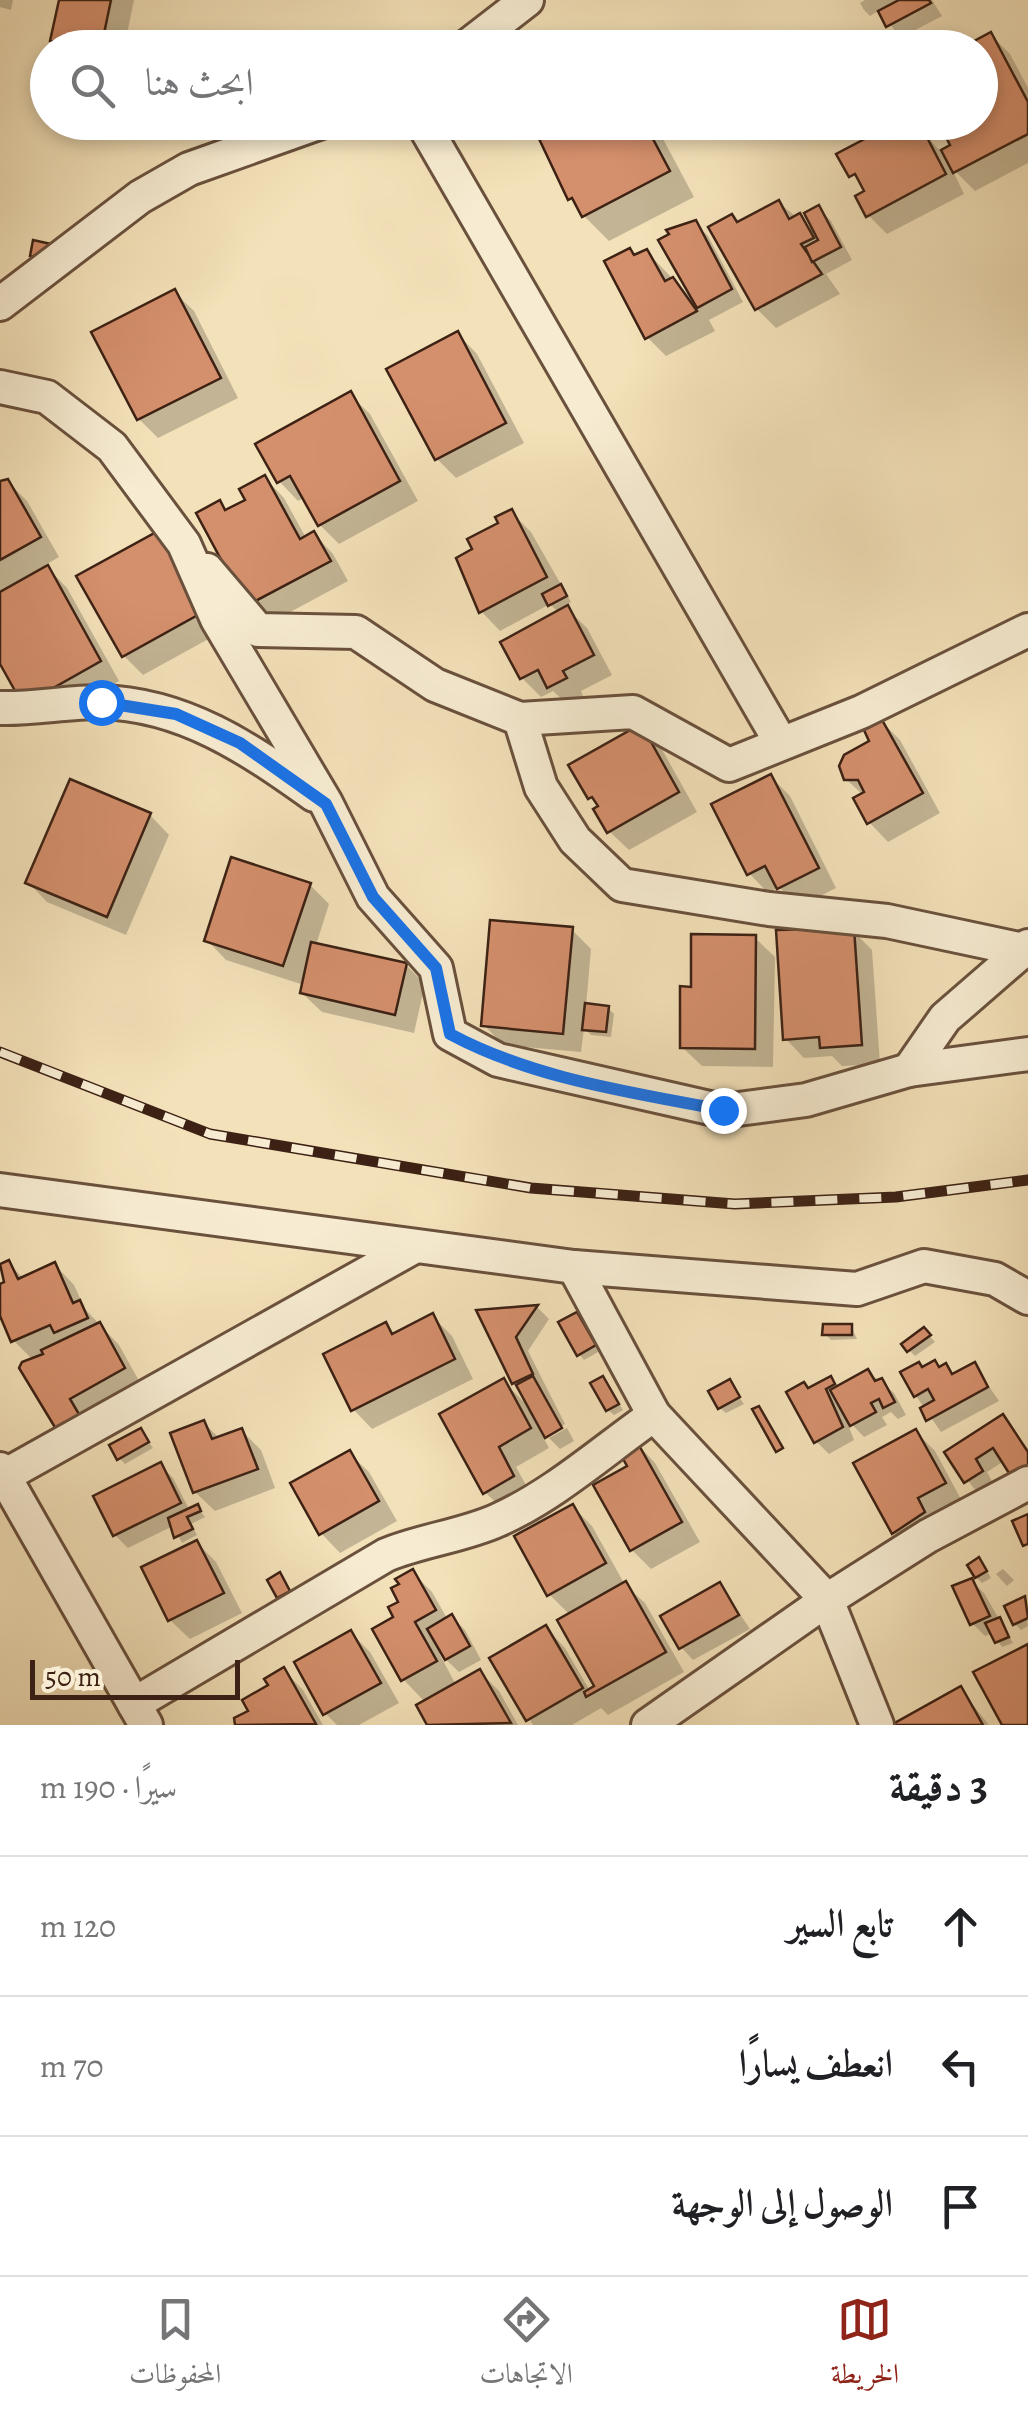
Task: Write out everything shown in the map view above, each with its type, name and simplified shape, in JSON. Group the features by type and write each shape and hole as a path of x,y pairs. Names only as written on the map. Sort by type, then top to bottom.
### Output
{"street":[{"path":"489,30 528,0"},
{"path":"0,304 140,197 189,169 270,140"},
{"path":"432,140 781,743"},
{"path":"0,386 47,397 112,447 184,544 258,630 356,632 435,685 520,719 633,712 729,764 861,712 1028,630"},
{"path":"184,544 217,618 326,804 373,897 436,968 450,1034 498,1060 613,1089 723,1110 806,1100 909,1070 1028,1054"},
{"path":"0,708 101,702 176,714 240,743 326,804"},
{"path":"520,719 541,787 575,840 622,885 769,909 887,921 1026,949"},
{"path":"909,1070 945,1018 1026,949"},
{"path":"0,1190 574,1267 857,1289 924,1266 995,1279 1028,1298"},
{"path":"412,1248 2,1473 140,1714 386,1555 419,1541 494,1522 526,1506 654,1414"},
{"path":"574,1267 654,1414 827,1600 877,1725"},
{"path":"648,1725 827,1600 940,1529 1028,1483"}],"building":[{"path":"59,0 111,0 105,30 52,30"},
{"path":"899,0 931,3 886,27 878,11"},
{"path":"998,45 1028,102 1028,134 953,173 941,150 950,145 947,140 998,140"},
{"path":"540,140 654,140 670,171 582,217 572,198 568,200"},
{"path":"863,140 928,140 946,174 866,217 855,196 864,191 855,174 849,177 836,154"},
{"path":"779,200 789,219 800,213 814,238 801,244 822,274 755,310 708,227 732,214 737,222"},
{"path":"819,205 841,247 812,262 805,247 818,240 804,213"},
{"path":"696,220 732,289 697,308 658,240 669,234 666,230"},
{"path":"33,240 60,246 57,262 30,256"},
{"path":"630,248 634,255 647,249 665,281 673,277 697,311 645,339 604,261"},
{"path":"175,289 221,378 137,420 91,332"},
{"path":"458,331 506,423 435,460 386,369"},
{"path":"351,391 400,481 318,526 290,476 277,483 255,444"},
{"path":"265,475 300,539 314,531 331,561 246,606 196,513 220,500 225,510 245,500 239,489"},
{"path":"8,479 41,537 0,560 0,481"},
{"path":"512,509 547,577 479,613 456,558 472,549 467,539 498,523 495,517"},
{"path":"160,530 205,611 122,657 76,576"},
{"path":"48,565 101,661 23,705 0,664 0,592"},
{"path":"561,584 567,596 548,606 542,594"},
{"path":"568,605 594,655 563,671 567,678 547,688 538,670 520,679 500,642"},
{"path":"881,718 923,793 867,824 853,798 864,792 858,780 844,780 839,766 844,755 869,741 863,728"},
{"path":"641,724 679,792 607,833 593,809 598,806 592,797 588,799 568,765"},
{"path":"771,774 819,868 777,889 765,866 747,875 711,804"},
{"path":"70,779 151,813 107,917 25,883"},
{"path":"231,857 311,883 283,966 204,941"},
{"path":"490,920 573,927 563,1034 481,1026"},
{"path":"854,928 862,1045 820,1048 819,1037 783,1040 776,930"},
{"path":"691,934 756,935 755,1049 680,1048 680,986 691,987"},
{"path":"311,942 407,963 395,1015 300,993"},
{"path":"585,1003 609,1006 606,1032 582,1030"},
{"path":"9,1260 18,1279 55,1262 73,1303 80,1300 88,1318 54,1333 50,1325 11,1342 0,1316 0,1284 4,1282 0,1264"},
{"path":"538,1305 516,1337 533,1374 512,1384 476,1310"},
{"path":"577,1312 596,1345 577,1356 558,1322"},
{"path":"433,1313 455,1359 351,1411 323,1354 386,1322 392,1334"},
{"path":"100,1322 125,1368 70,1399 83,1421 59,1434 19,1368 22,1362 43,1354 41,1350"},
{"path":"823,1324 852,1324 852,1335 822,1335"},
{"path":"924,1327 931,1335 907,1352 901,1344"},
{"path":"935,1360 939,1367 946,1363 952,1374 975,1362 988,1387 926,1421 920,1408 934,1400 928,1389 914,1397 900,1372 919,1362 922,1367"},
{"path":"868,1369 875,1381 882,1378 895,1402 883,1408 879,1399 871,1403 876,1412 850,1426 830,1390"},
{"path":"533,1376 562,1428 545,1438 516,1385"},
{"path":"603,1376 619,1404 606,1411 590,1383"},
{"path":"831,1376 835,1384 826,1389 843,1427 814,1443 786,1392 804,1382 808,1388"},
{"path":"504,1378 531,1428 499,1447 514,1476 483,1494 439,1414"},
{"path":"730,1379 740,1397 718,1409 708,1391"},
{"path":"759,1406 783,1448 776,1452 752,1409"},
{"path":"1003,1414 1028,1452 1028,1472 1014,1481 993,1448 976,1459 983,1471 964,1483 944,1452"},
{"path":"204,1420 212,1439 242,1428 258,1469 193,1493 170,1433"},
{"path":"141,1428 149,1442 117,1460 109,1445"},
{"path":"916,1429 946,1483 918,1498 925,1512 892,1534 853,1463"},
{"path":"636,1440 682,1522 630,1551 593,1485 627,1466 618,1450"},
{"path":"350,1450 379,1501 319,1535 290,1483"},
{"path":"161,1462 181,1503 113,1536 93,1496"},
{"path":"198,1504 201,1511 187,1517 193,1529 174,1538 168,1518"},
{"path":"573,1504 606,1563 547,1596 514,1536"},
{"path":"1028,1514 1028,1544 1023,1546 1012,1521"},
{"path":"197,1540 224,1593 168,1621 141,1567"},
{"path":"979,1557 987,1571 975,1578 967,1565"},
{"path":"413,1569 436,1610 415,1622 437,1661 401,1681 372,1629 393,1617 388,1607 398,1602 391,1588 399,1584 395,1579"},
{"path":"280,1572 290,1591 277,1598 267,1580"},
{"path":"972,1578 990,1616 970,1625 952,1586"},
{"path":"626,1581 666,1652 586,1697 584,1692 594,1686 557,1620"},
{"path":"720,1582 739,1615 679,1649 660,1616"},
{"path":"1025,1596 1028,1618 1013,1625 1004,1606"},
{"path":"452,1614 470,1646 445,1660 427,1629"},
{"path":"1000,1617 1009,1637 995,1643 985,1623"},
{"path":"546,1625 583,1688 526,1721 489,1658"},
{"path":"351,1630 381,1683 323,1715 294,1662"},
{"path":"1028,1644 1028,1725 1002,1725 973,1672"},
{"path":"284,1667 316,1724 235,1725 234,1718 248,1711 242,1700 268,1685 264,1679"},
{"path":"480,1669 511,1723 427,1725 416,1705"},
{"path":"961,1686 983,1725 891,1725"}],"railway":[{"path":"0,1052 210,1134 531,1188 735,1204 896,1197 1028,1180"}],"route":[{"path":"101,702 176,714 240,743 326,804 373,897 436,968 450,1034 498,1060 613,1089 723,1110"}]}
